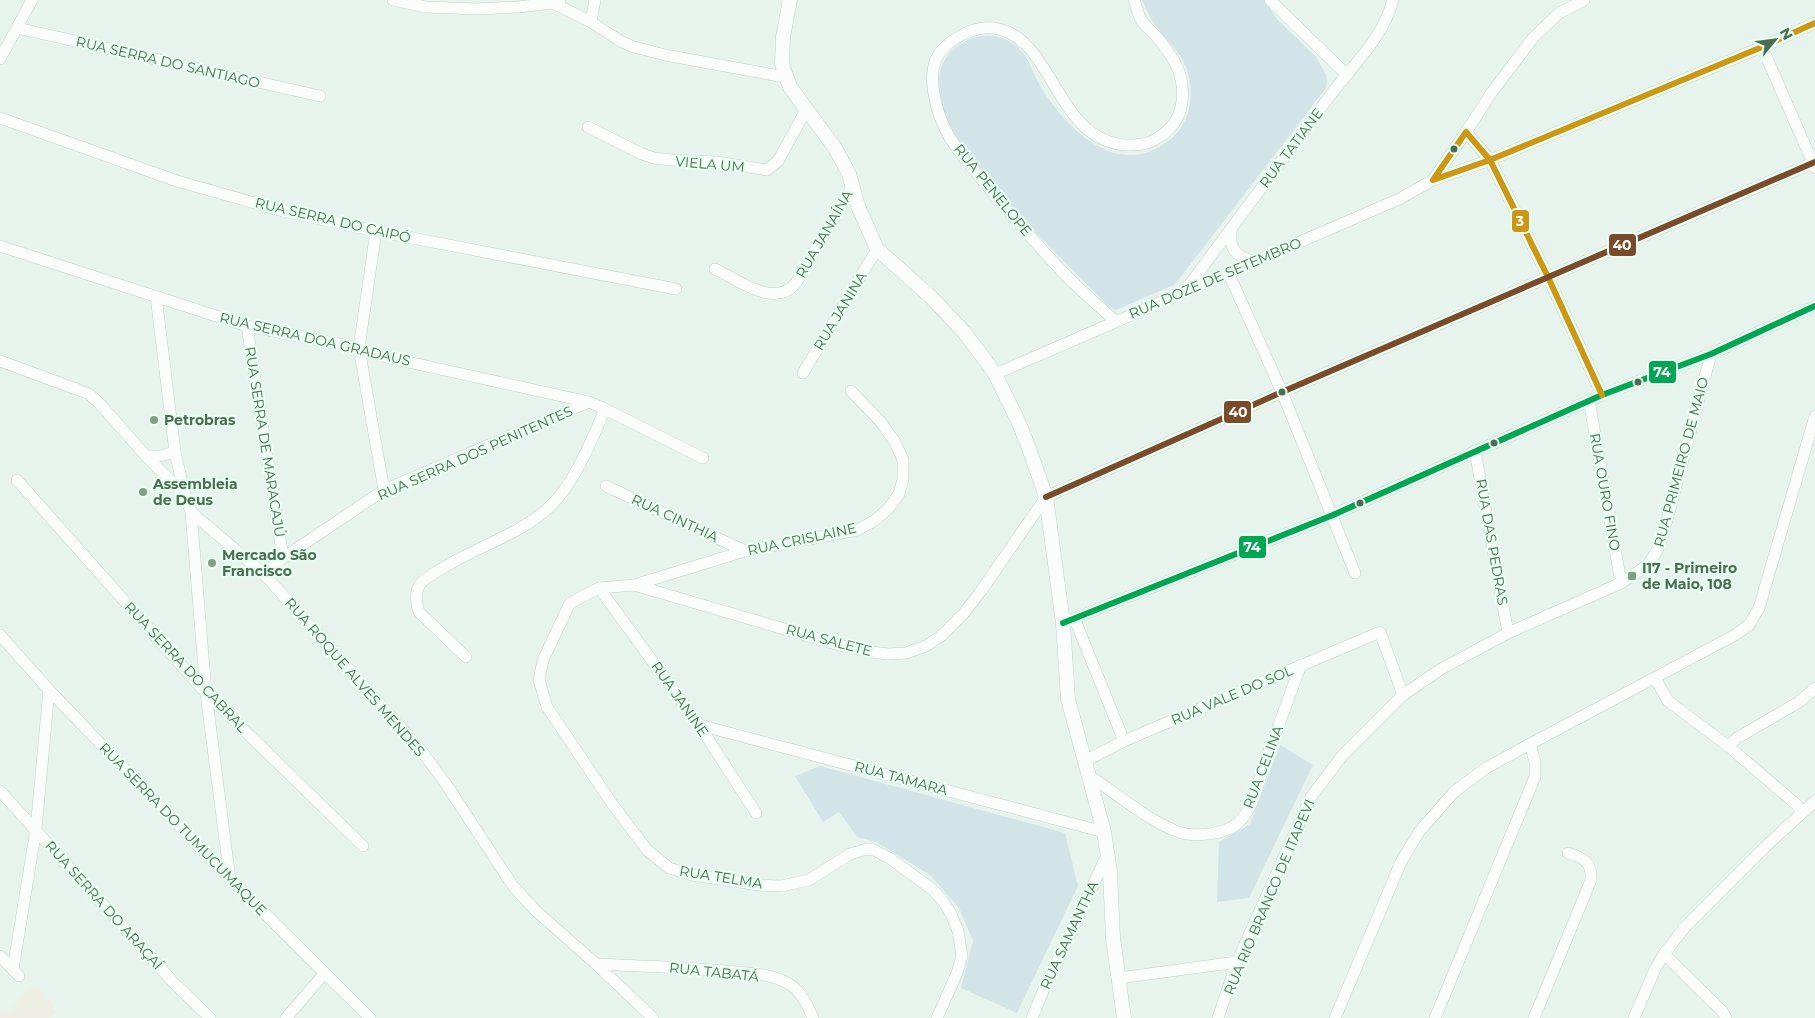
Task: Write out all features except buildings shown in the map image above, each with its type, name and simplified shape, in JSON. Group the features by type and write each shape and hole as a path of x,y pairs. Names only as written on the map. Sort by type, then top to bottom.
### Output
{"street":[{"path":"0,59 32,0"},
{"path":"393,0 426,7 476,9 555,1 622,42 634,47 665,55 785,77"},
{"path":"591,22 595,0"},
{"name":"RUA PENELOPE","path":"1115,321 1058,268 989,189 950,137 936,104 931,84 934,63 943,48 958,37 974,29 993,28 1008,31 1022,41 1039,60 1074,117 1097,137 1119,144 1138,145 1154,141 1166,133 1181,113 1183,85 1177,66 1169,52 1141,19 1134,0"},
{"path":"1270,0 1346,74"},
{"name":"RUA TATIANE","path":"1183,294 1346,74 1381,31 1390,13 1393,0"},
{"path":"1559,14 1568,0"},
{"path":"1559,14 1584,0"},
{"path":"791,1 783,37 782,64 790,87 806,110 819,124 849,174 867,230 877,249 931,297 964,332 995,374 1019,423 1046,497 1069,621 1068,699 1090,776 1108,853 1113,938 1124,1018"},
{"name":"RUA DOZE DE SETEMBRO","path":"1433,180 1514,61 1533,38 1559,14"},
{"name":"RUA DOZE DE SETEMBRO","path":"995,374 1115,321 1183,294 1228,272 1398,199 1433,180 1490,160 1762,47 1815,23"},
{"name":"RUA SERRA DO SANTIAGO","path":"17,28 320,96"},
{"path":"1046,497 1282,392 1814,164 1762,47"},
{"name":"VIELA UM","path":"588,127 654,158 717,162 766,170 778,161 806,110"},
{"name":"RUA SERRA DO CAIPÓ","path":"0,118 177,181 283,211 376,231 676,289"},
{"path":"1466,132 1490,160 1548,277 1602,395"},
{"name":"RUA JANAÍNA","path":"715,269 756,290 770,294 780,294 788,290 796,283 852,186"},
{"path":"1231,228 1231,246 1240,257 1252,262"},
{"path":"376,231 359,348 384,490"},
{"name":"RUA SERRA DOA GRADAUS","path":"0,246 247,326 359,348 390,358 589,402 703,458"},
{"name":"RUA JANINA","path":"803,373 877,249"},
{"path":"1228,272 1282,392 1356,573"},
{"path":"156,296 175,452 185,495"},
{"path":"1069,621 1333,515 1589,400 1711,354 1815,306"},
{"name":"RUA SERRA DE MARACAJÚ","path":"247,326 283,558"},
{"name":"RUA PRIMEIRO DE MAIO","path":"1621,583 1648,565 1657,552 1671,510 1711,354"},
{"name":"RUA ROQUE ALVES MENDES","path":"0,361 89,394 99,403 146,456 185,495 192,512 264,574 420,749 446,784 513,886 535,910 653,1018"},
{"name":"RUA CRISLAINE","path":"634,585 745,551 857,530 874,521 888,509 899,494 903,478 903,460 895,442 880,420 851,391"},
{"name":"RUA OURO FINO","path":"1589,400 1621,583"},
{"name":"RUA SERRA DOS PENITENTES","path":"264,574 283,558 384,490 589,402"},
{"path":"466,657 420,612 416,603 416,594 421,583 456,560 532,521 547,510 575,471 594,437 605,409"},
{"path":"1335,1018 1401,862 1419,832 1441,805 1470,780 1530,744 1735,636 1743,631 1753,620 1759,608 1815,416"},
{"name":"RUA DAS PEDRAS","path":"1475,451 1508,633"},
{"path":"146,456 160,456 175,452"},
{"name":"RUA SERRA DO CABRAL","path":"17,480 206,693 363,846"},
{"name":"RUA CINTHIA","path":"606,486 745,551"},
{"name":"RUA SALETE","path":"634,585 839,645 871,652 906,653 926,646 941,636 964,613 1046,497"},
{"path":"192,512 206,693 230,879"},
{"name":"RUA RIO BRANCO DE ITAPEVI","path":"1218,1018 1237,962 1311,797 1342,756 1403,695 1441,669 1508,633 1621,583"},
{"name":"RUA TELMA","path":"634,585 599,588 570,603 543,660 539,680 547,706 613,805 647,850 669,868 692,875 759,885 781,886 809,880 857,851 874,850 890,859 933,890 943,901 958,931 962,956 957,973 936,1018"},
{"name":"RUA JANINE","path":"599,588 699,725 756,813"},
{"path":"1069,621 1124,741"},
{"name":"RUA VALE DO SOL","path":"1085,761 1124,741 1380,632 1403,695"},
{"name":"RUA SERRA DO TUMUCUMAQUE","path":"0,635 49,690 230,879 370,1018"},
{"name":"RUA CELINA","path":"1090,776 1160,824 1178,832 1207,834 1223,831 1237,824 1246,814 1253,800 1267,755 1301,665"},
{"path":"1655,678 1668,700 1728,746 1802,812"},
{"path":"1728,746 1737,738 1799,702 1815,688"},
{"path":"0,956 16,972 36,829 49,690"},
{"name":"RUA TAMARA","path":"699,725 1104,832"},
{"path":"1435,1018 1535,777 1535,762 1530,744"},
{"name":"RUA SERRA DO ARAÇAÍ","path":"0,791 174,983 210,1018"},
{"path":"1634,1018 1648,984 1664,954 1685,928 1815,801"},
{"name":"RUA SAMANTHA","path":"1032,1018 1108,853"},
{"path":"1534,1018 1591,880 1591,870 1586,860 1568,853"},
{"path":"1664,954 1723,1012 1726,1018"},
{"path":"1119,978 1237,962"},
{"name":"RUA TABATÁ","path":"596,964 684,968 743,973 773,978 789,984 801,995 813,1018"},
{"path":"286,1018 324,974"}],"shaded area":[{"path":"1142,0 1264,0 1278,20 1315,56 1326,74 1327,81 1326,88 1174,285 1116,310 1110,308 1026,222 958,144 951,133 940,97 939,78 945,60 951,52 964,42 982,36 995,36 1007,40 1023,53 1045,94 1054,106 1087,139 1113,153 1134,155 1153,150 1170,140 1182,127 1189,107 1191,87 1186,66 1181,57 1155,25"},
{"path":"1280,745 1313,765 1249,898 1217,902 1219,842 1250,824"},
{"path":"820,766 1065,833 1078,886 1017,1013 961,988 973,941 959,908 930,875 876,842 857,837 839,812 823,822 795,776"},
{"path":"34,986 38,987 45,995 43,997 45,1001 48,999 55,1007 53,1009 56,1012 49,1018 0,1018 0,1013 4,1010 6,1013 18,1003 17,1000"}],"transit line":[{"name":"3","path":"1602,395 1548,277 1490,160 1466,132 1433,180 1490,160 1762,47 1815,23"},
{"name":"40","path":"1046,497 1282,392 1815,162"},
{"name":"74","path":"1063,623 1333,515 1602,395 1711,354 1815,306"}],"place":[{"name":"Petrobras","path":"154,420"},
{"name":"Assembleia de Deus","path":"143,492"},
{"name":"Mercado São Francisco","path":"212,563"},
{"name":"I17 - Primeiro de Maio, 108","path":"1632,576"}]}
